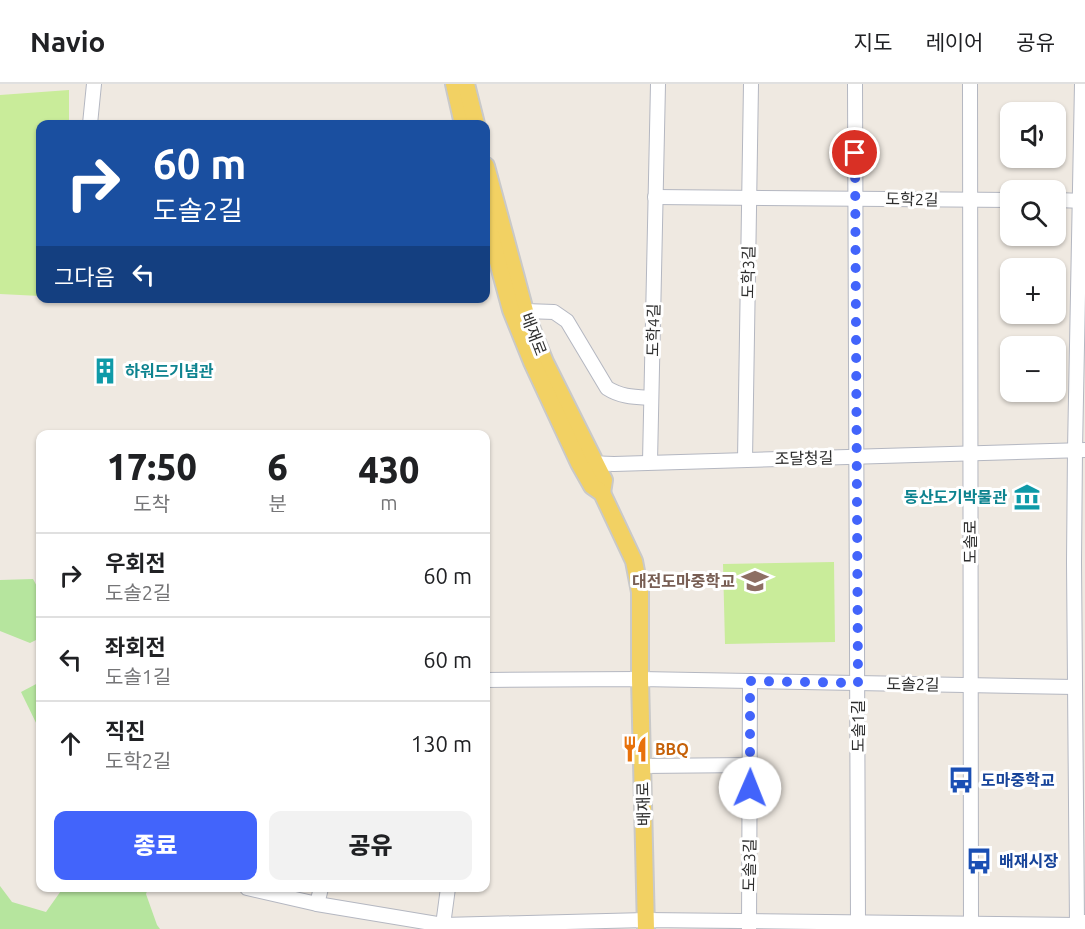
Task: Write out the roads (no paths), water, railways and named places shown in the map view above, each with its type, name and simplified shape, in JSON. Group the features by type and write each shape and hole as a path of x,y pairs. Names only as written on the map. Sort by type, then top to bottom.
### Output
{"main road":[{"path":"454,84 462,120"},
{"path":"466,84 475,120"},
{"name":"배재로","path":"490,187 511,310 532,362 587,463"},
{"name":"배재로","path":"490,227 587,463 592,486 602,493 634,561 640,592 646,925"}],"street":[{"path":"90,120 94,84"},
{"name":"도학4길","path":"650,462 658,84"},
{"name":"도학3길","path":"745,460 751,84"},
{"path":"855,84 857,457"},
{"name":"도솔로","path":"970,84 971,927"},
{"path":"264,892 317,904 443,925 749,926 858,923 971,927 1082,925 1075,687 1079,561 1082,84"},
{"path":"655,197 749,198"},
{"name":"도학2길","path":"749,198 1000,200"},
{"path":"1066,200 1082,201"},
{"path":"525,311 554,312 567,321 607,388 614,393 626,397 651,398"},
{"name":"조달청길","path":"587,463 1080,450"},
{"name":"도솔1길","path":"857,457 858,923"},
{"path":"490,680 640,679"},
{"name":"도솔2길","path":"640,679 1075,687"},
{"name":"도솔3길","path":"749,926 750,681"},
{"path":"642,766 750,765"},
{"path":"317,904 320,892"},
{"path":"443,925 447,892"}],"place":[{"name":"하워드기념관","path":"105,371"},
{"name":"동산도기박물관","path":"1027,497"},
{"name":"대전도마중학교","path":"755,581"},
{"name":"BBQ","path":"635,749"},
{"name":"도마중학교","path":"961,780"},
{"name":"배재시장","path":"979,861"}]}
